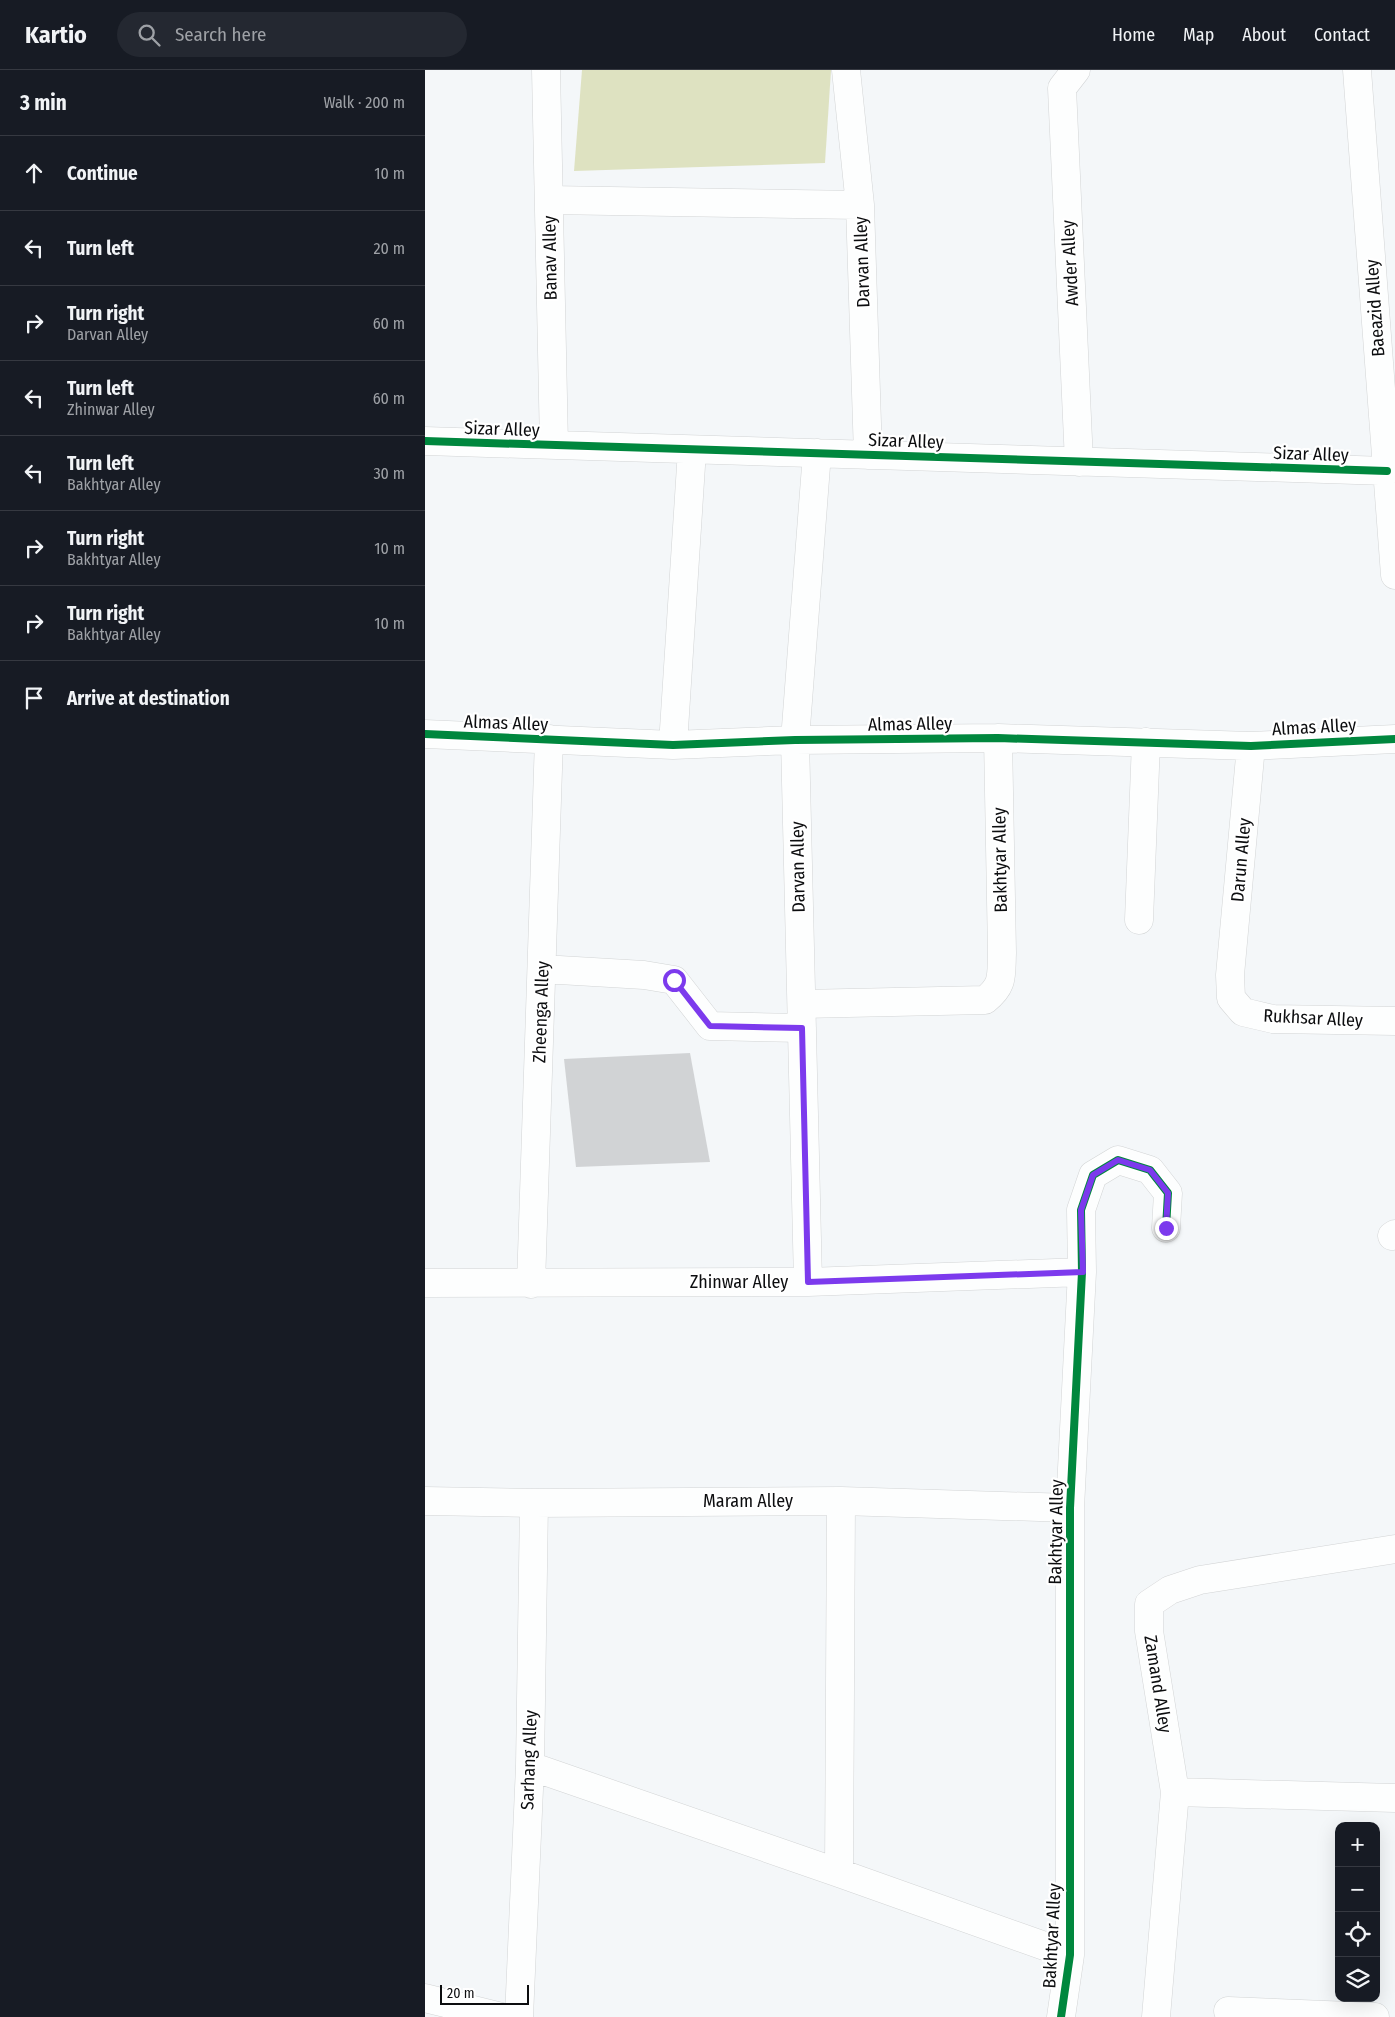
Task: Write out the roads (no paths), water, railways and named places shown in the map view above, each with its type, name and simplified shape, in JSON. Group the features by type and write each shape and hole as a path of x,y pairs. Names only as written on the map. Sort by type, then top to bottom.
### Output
{"street":[{"name":"Banav Alley","path":"546,70 554,445"},
{"name":"Darvan Alley","path":"846,70 860,205 868,455"},
{"name":"Awder Alley","path":"1076,70 1062,88 1079,462"},
{"name":"Baeazid Alley","path":"1357,70 1395,575"},
{"path":"549,200 860,205"},
{"name":"Sizar Alley","path":"425,441 1387,471"},
{"path":"673,745 692,450"},
{"name":"Darvan Alley","path":"808,1282 795,740 817,453"},
{"name":"Almas Alley","path":"425,734 673,745 795,740 998,738 1251,746 1395,738"},
{"name":"Bakhtyar Alley","path":"802,1016 985,1000 997,991 1001,982 1002,953 998,738"},
{"name":"Zheenga Alley","path":"531,1284 549,739"},
{"path":"1139,920 1146,742"},
{"name":"Darun Alley","path":"1230,974 1251,746"},
{"path":"542,970 644,975 674,980 710,1026 802,1016"},
{"name":"Rukhsar Alley","path":"1230,974 1231,998 1243,1012 1273,1019 1395,1021"},
{"name":"Bakhtyar Alley","path":"1061,2017 1070,1955 1070,1508 1083,1272 1081,1210 1093,1175 1118,1160 1150,1170 1168,1193 1166,1228"},
{"name":"Zhinwar Alley","path":"425,1283 808,1282 1083,1272"},
{"name":"Maram Alley","path":"425,1501 534,1503 841,1501 1070,1508"},
{"path":"839,1873 841,1501"},
{"name":"Sarhang Alley","path":"519,2017 529,1766 534,1503"},
{"name":"Zamand Alley","path":"1156,2017 1175,1792 1149,1631 1149,1604 1170,1590 1200,1580 1395,1549"},
{"path":"529,1766 1070,1955"},
{"path":"1175,1792 1395,1798"},
{"path":"425,1998 502,2017"},
{"path":"1228,2011 1375,2017"}]}
